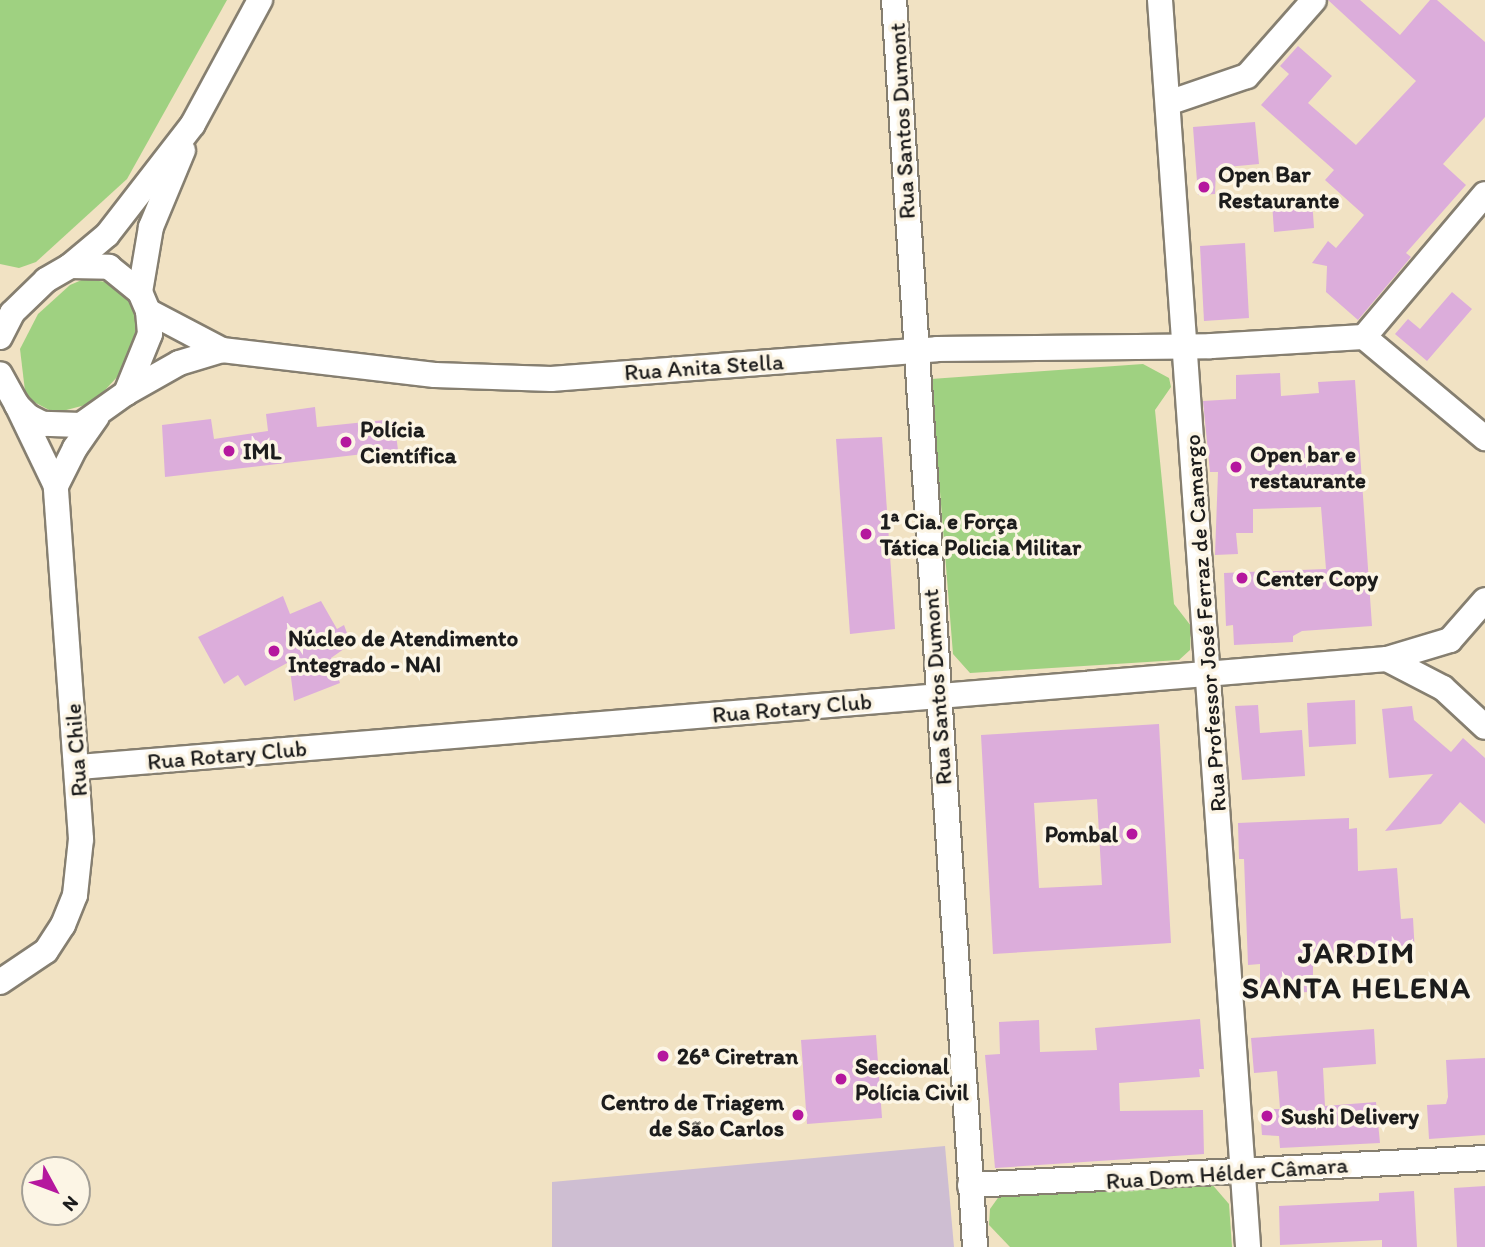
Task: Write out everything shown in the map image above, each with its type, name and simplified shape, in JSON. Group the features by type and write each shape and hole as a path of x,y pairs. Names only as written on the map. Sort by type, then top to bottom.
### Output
{"street":[{"path":"126,393 150,334 144,302 142,261 151,228 193,124 260,0"},
{"name":"Rua Santos Dumont","path":"894,0 937,696 975,1247"},
{"name":"Rua Professor José Ferraz de Camargo","path":"1160,0 1248,1247"},
{"path":"1168,103 1247,76 1314,0"},
{"path":"0,337 6,308 71,266 107,235 193,124"},
{"path":"1485,194 1364,337 1485,438"},
{"path":"71,266 109,267 144,302 222,350"},
{"name":"Rua Anita Stella","path":"222,350 435,375 551,379 916,351 1186,346 1364,337"},
{"path":"56,486 75,447 97,417 126,393 179,363 222,350"},
{"path":"0,374 56,486"},
{"path":"17,405 43,424 62,427 97,417"},
{"name":"Rua Chile","path":"0,982 46,951 63,925 75,895 81,839 79,767 56,486"},
{"path":"1443,688 1450,640 1485,600"},
{"name":"Rua Rotary Club","path":"79,767 1207,671 1387,659 1450,640"},
{"path":"1387,659 1443,688 1485,727"},
{"name":"Rua Dom Hélder Câmara","path":"970,1185 1485,1158"}],"shaded area":[{"path":"945,1146 954,1247 552,1247 552,1182"}],"green space":[{"path":"0,0 227,0 127,179 36,262 19,268 0,264"},
{"path":"84,279 114,283 130,297 137,323 133,343 119,375 93,403 55,413 32,401 25,391 20,349 38,314 70,285"},
{"path":"1143,364 1169,378 1171,387 1155,410 1174,604 1191,626 1190,650 1179,660 970,673 953,654 931,379"},
{"path":"1210,1182 1229,1204 1232,1247 1010,1247 989,1225 990,1209 1000,1195"}],"building":[{"path":"1328,0 1360,0 1400,35 1430,0 1437,0 1485,42 1485,117 1443,164 1466,185 1406,253 1411,257 1358,320 1326,292 1327,266 1312,263 1328,241 1336,248 1364,215 1325,180 1334,170 1261,105 1289,74 1280,66 1298,46 1332,76 1308,103 1356,145 1416,81"},
{"path":"1255,122 1259,164 1216,168 1215,194 1198,195 1193,127"},
{"path":"1312,199 1314,228 1274,232 1272,202"},
{"path":"1245,243 1249,318 1204,321 1200,246"},
{"path":"1452,292 1472,309 1427,361 1395,334 1408,319 1420,329"},
{"path":"1280,373 1281,396 1319,393 1318,382 1355,380 1372,626 1302,631 1293,636 1293,642 1234,645 1233,625 1226,626 1224,573 1326,569 1321,507 1253,509 1253,533 1236,533 1238,554 1215,555 1218,472 1210,472 1203,401 1236,399 1236,375"},
{"name":"IML","path":"315,407 317,427 394,419 398,450 165,477 162,425 211,419 214,439 268,431 266,414"},
{"name":"1ª Cia. e Força Tática Policia Militar","path":"882,437 895,629 850,634 836,439"},
{"name":"Núcleo de Atendimento Integrado - NAI","path":"283,596 290,614 321,601 337,629 344,625 351,644 331,658 340,683 294,701 289,662 245,686 238,675 224,684 198,637"},
{"path":"1355,700 1356,744 1309,747 1307,703"},
{"path":"1258,705 1260,733 1302,730 1305,776 1242,780 1235,706"},
{"path":"1412,706 1414,720 1451,752 1463,738 1485,758 1485,824 1460,802 1441,824 1385,831 1433,774 1389,778 1382,709"},
{"name":"Pombal","path":"1159,724 1171,943 993,954 981,735","holes":["1097,799 1102,885 1039,888 1034,803"]},
{"path":"1349,818 1349,829 1357,828 1358,871 1397,868 1401,919 1413,918 1415,954 1313,960 1313,992 1260,993 1260,964 1248,965 1244,859 1239,859 1238,823"},
{"path":"1200,1019 1204,1069 1199,1069 1200,1077 1119,1083 1120,1111 1203,1110 1204,1154 995,1168 985,1055 1000,1054 999,1022 1039,1020 1040,1052 1097,1050 1095,1028"},
{"path":"1374,1029 1376,1064 1323,1068 1325,1106 1376,1102 1380,1143 1280,1148 1279,1136 1262,1135 1260,1109 1280,1109 1277,1071 1254,1073 1251,1038"},
{"name":"Seccional Polícia Civil","path":"876,1035 882,1118 807,1124 801,1040"},
{"path":"1485,1058 1485,1135 1429,1139 1427,1105 1446,1104 1448,1097 1446,1060"},
{"path":"1485,1186 1485,1247 1457,1247 1454,1188"},
{"path":"1414,1191 1417,1247 1382,1247 1382,1240 1280,1245 1279,1206 1379,1201 1379,1193"}],"place":[{"name":"Open Bar Restaurante","path":"1204,187"},
{"name":"Polícia Científica","path":"346,442"},
{"name":"IML","path":"229,451"},
{"name":"Open bar e restaurante","path":"1236,467"},
{"name":"1ª Cia. e Força Tática Policia Militar","path":"866,534"},
{"name":"Center Copy","path":"1242,578"},
{"name":"Núcleo de Atendimento Integrado - NAI","path":"274,651"},
{"name":"Pombal","path":"1132,834"},
{"name":"26ª Ciretran","path":"663,1056"},
{"name":"Seccional Polícia Civil","path":"841,1079"},
{"name":"Centro de Triagem de São Carlos","path":"798,1115"},
{"name":"Sushi Delivery","path":"1267,1116"}],"district":[{"name":"JARDIM SANTA HELENA","path":"1357,970"}]}
